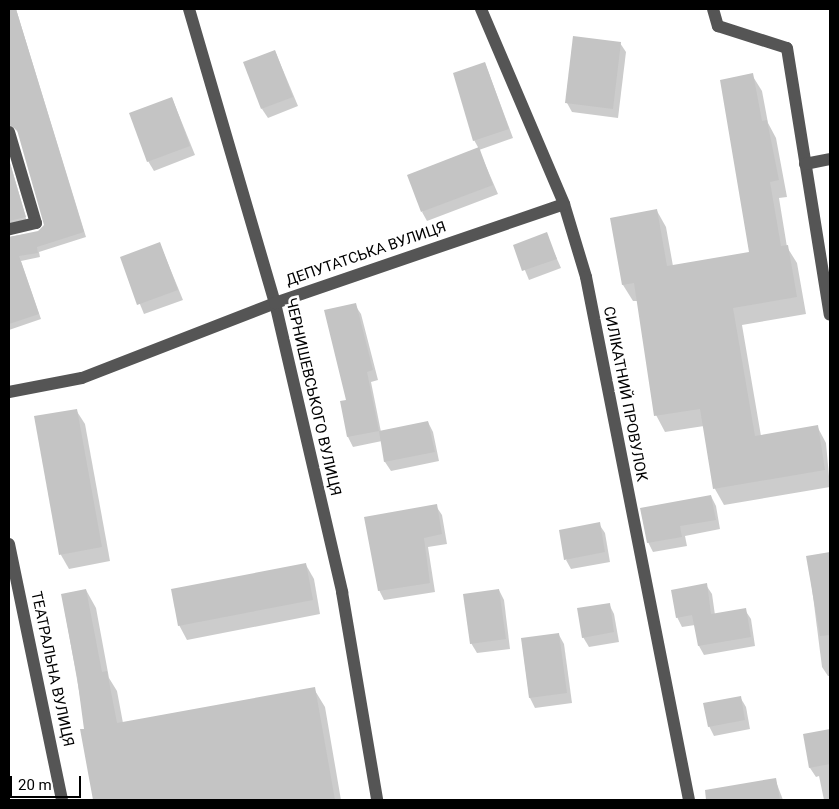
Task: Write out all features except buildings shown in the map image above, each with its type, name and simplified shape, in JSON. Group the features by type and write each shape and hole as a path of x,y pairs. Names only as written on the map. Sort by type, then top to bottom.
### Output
{"street":[{"name":"ЧЕРНИШЕВСЬКОГО ВУЛИЦЯ","path":"189,9 275,303 342,592 377,800"},
{"name":"СИЛІКАТНИЙ ПРОВУЛОК","path":"481,9 564,204 586,277 689,800"},
{"path":"713,9 718,26 787,48 830,315"},
{"path":"9,229 36,223 10,140"},
{"path":"805,164 830,159"},
{"name":"ДЕПУТАТСЬКА ВУЛИЦЯ","path":"9,392 82,378 275,303 564,204"},
{"name":"ТЕАТРАЛЬНА ВУЛИЦЯ","path":"9,544 62,800"}]}
